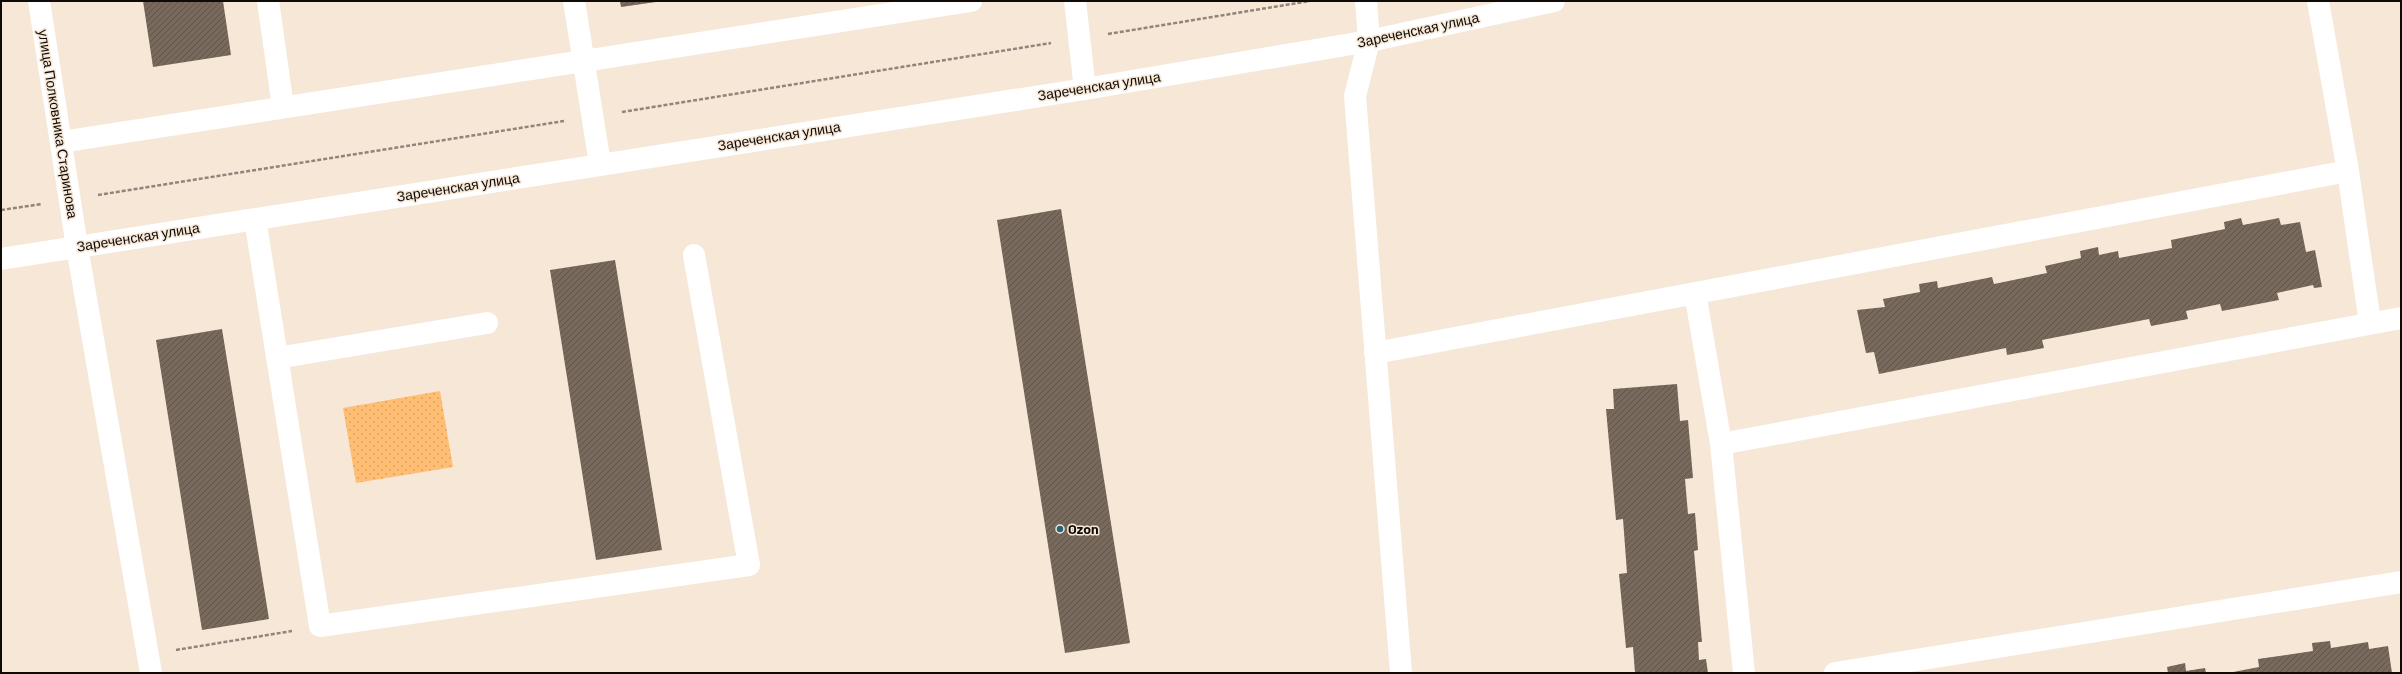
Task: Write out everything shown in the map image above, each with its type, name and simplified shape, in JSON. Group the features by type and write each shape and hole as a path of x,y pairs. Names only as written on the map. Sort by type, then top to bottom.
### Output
{"street":[{"name":"улица Полковника Старинова","path":"39,1 77,246 149,664"},
{"path":"268,1 283,107"},
{"path":"574,1 600,164"},
{"path":"61,142 971,1"},
{"path":"1075,1 1085,89"},
{"path":"1366,1 1369,41 1355,96 1401,673"},
{"name":"Зареченская улица","path":"1,259 1085,89 1369,41 1554,1"},
{"path":"2318,1 2348,170 2370,323"},
{"path":"1375,353 2348,170"},
{"path":"255,219 320,626 749,565 694,255"},
{"path":"1695,292 1721,444 1744,673"},
{"path":"1721,444 2401,318"},
{"path":"277,358 487,323"},
{"path":"1835,673 2401,582"}],"path":[{"path":"1,210 593,117 1310,1"},
{"path":"149,664 320,626"}],"shaded area":[{"path":"440,391 453,467 356,483 343,408"}],"building":[{"path":"143,1 223,1 231,55 153,67"},
{"path":"620,1 656,1 656,2 621,7"},
{"path":"1061,209 1130,643 1065,653 997,220"},
{"path":"2241,218 2243,225 2279,218 2281,225 2300,222 2306,252 2315,250 2322,287 2314,288 2313,285 2277,293 2279,300 2222,311 2220,304 2186,311 2188,319 2151,326 2149,319 2042,340 2044,348 2007,355 2006,348 1879,374 1874,352 1866,353 1857,310 1885,307 1883,299 1920,292 1919,284 1937,281 1938,288 1992,277 1994,284 2047,273 2045,266 2081,258 2080,251 2098,247 2099,255 2118,251 2119,258 2172,248 2171,240 2225,229 2224,222"},
{"path":"615,260 662,550 596,560 550,270"},
{"path":"222,329 269,619 202,630 156,340"},
{"path":"1677,384 1680,421 1688,420 1693,478 1685,479 1688,514 1695,513 1698,550 1694,551 1702,642 1698,642 1699,660 1706,659 1708,673 1635,673 1633,647 1626,648 1619,574 1627,573 1623,519 1616,520 1606,409 1614,409 1613,389"},
{"path":"2330,641 2331,648 2368,642 2369,649 2388,646 2392,673 2228,673 2259,667 2258,659 2313,651 2312,643"},
{"path":"2185,663 2186,671 2205,668 2206,673 2168,673 2167,667"}],"place":[{"name":"Ozon","path":"1060,529"}]}
